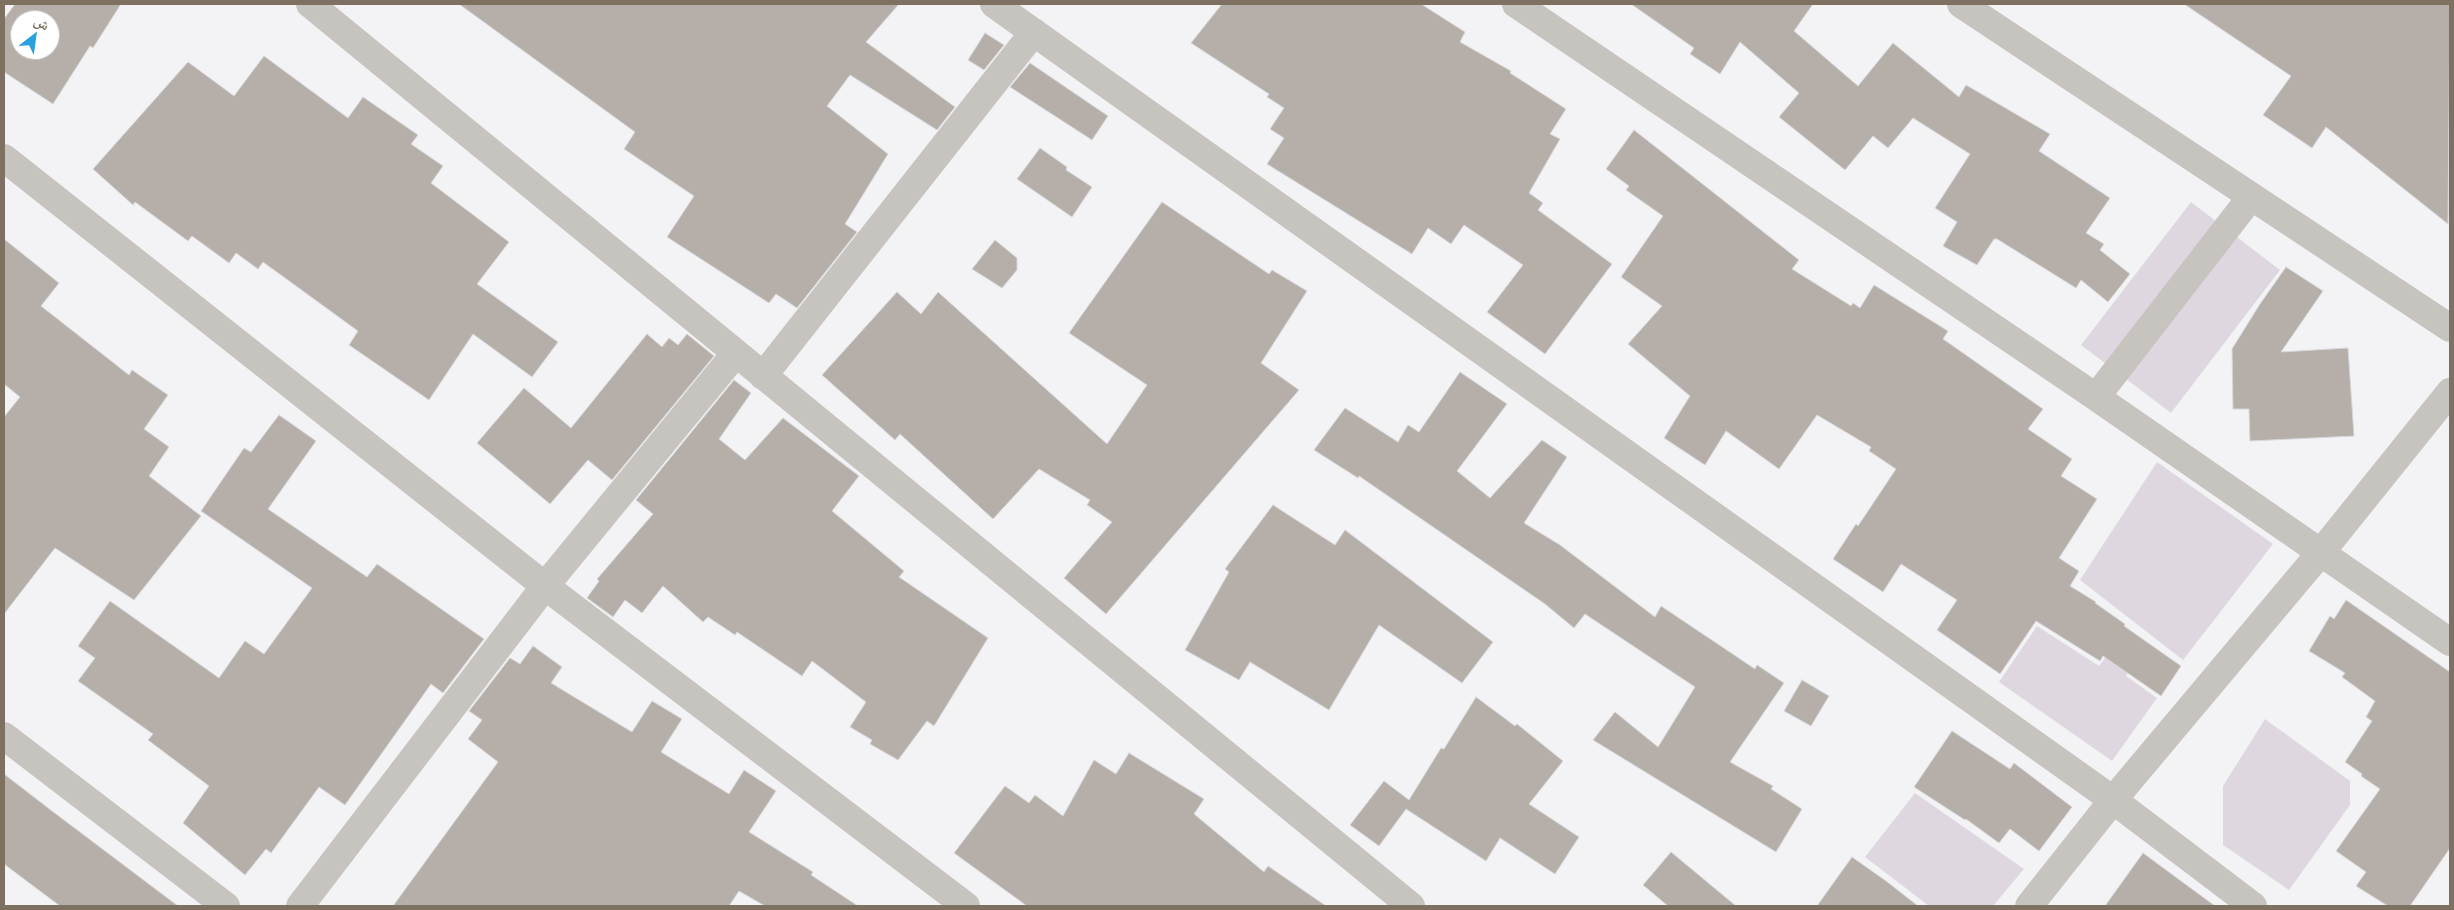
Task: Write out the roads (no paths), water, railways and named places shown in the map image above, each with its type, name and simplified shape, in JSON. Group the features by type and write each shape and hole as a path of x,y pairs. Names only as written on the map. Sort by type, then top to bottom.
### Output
{"street":[{"path":"310,4 1411,906"},
{"path":"1516,4 2096,397 2450,642"},
{"path":"1961,4 2450,328"},
{"path":"1007,8 1034,32 2113,800 2253,906"},
{"path":"762,376 1034,32"},
{"path":"4,158 545,586 966,906"},
{"path":"2096,397 2251,197"},
{"path":"300,906 545,586 736,353"},
{"path":"2029,906 2113,800 2322,552 2450,392"},
{"path":"4,736 226,906"}]}
